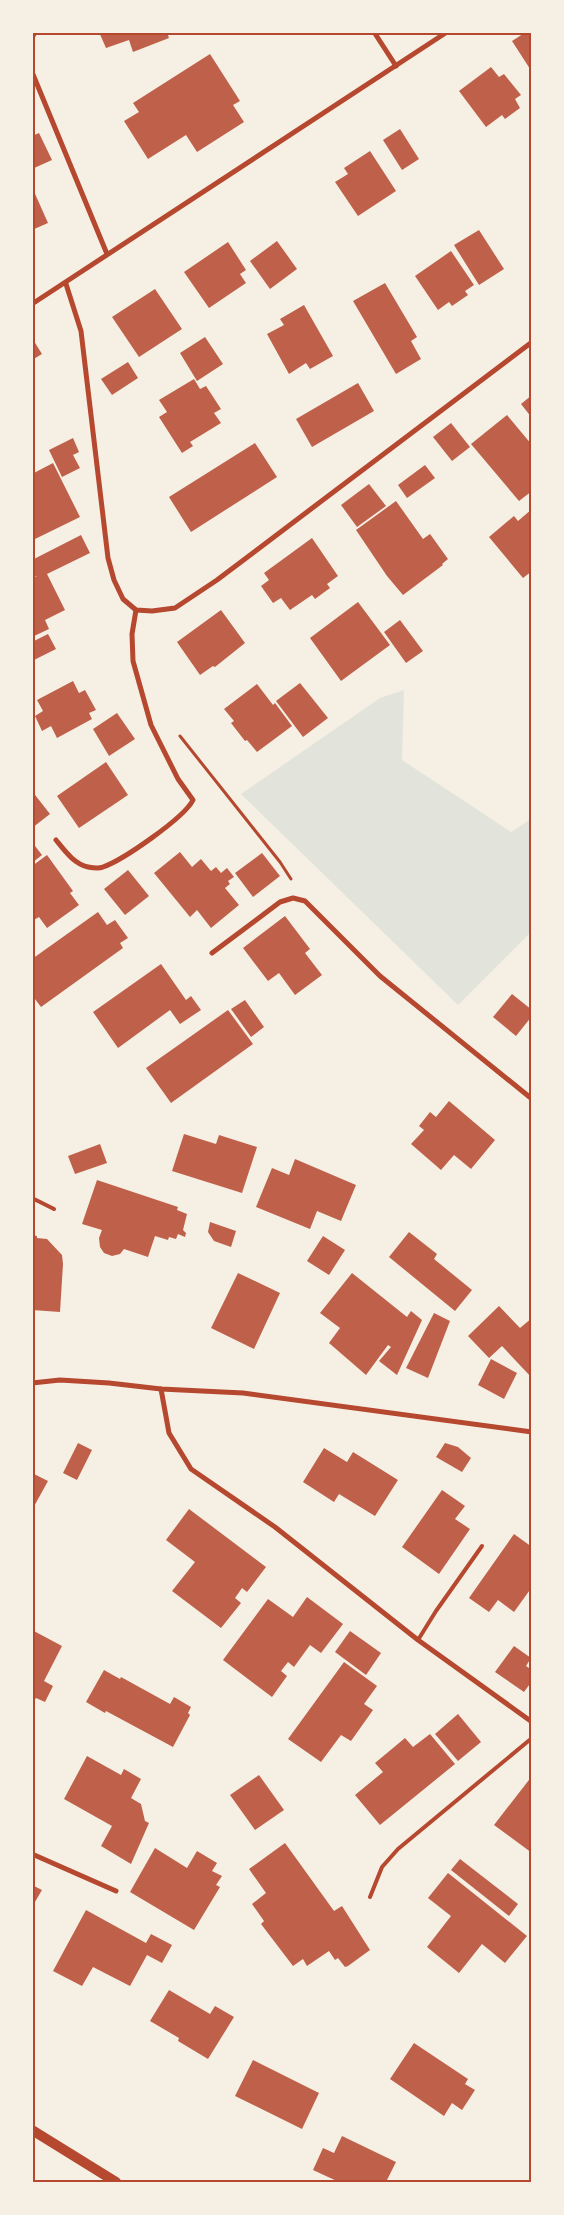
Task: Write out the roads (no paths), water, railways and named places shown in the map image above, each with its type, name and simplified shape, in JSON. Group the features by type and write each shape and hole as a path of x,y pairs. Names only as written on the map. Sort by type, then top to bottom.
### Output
{"main road":[{"path":"32,2130 116,2182"}],"street":[{"path":"32,38 35,32"},
{"path":"374,32 396,66"},
{"path":"32,304 66,284 107,254 446,32"},
{"path":"32,72 107,254"},
{"path":"66,284 81,331 108,558 114,580 123,598 136,610 152,611 175,608 217,580 532,342"},
{"path":"56,840 78,864 101,868 116,861 152,837 185,811 193,800 178,779 150,725 133,661 132,634 136,610"},
{"path":"212,953 280,902 292,898 304,901 380,976 532,1099"},
{"path":"32,1383 60,1380 161,1389 243,1393 532,1432"},
{"path":"161,1389 169,1432 191,1469 276,1527 418,1640 532,1722"},
{"path":"32,1854 116,1891"}],"lane":[{"path":"32,1198 54,1209"},
{"path":"418,1640 482,1546"},
{"path":"370,1897 382,1867 398,1849 532,1738"}]}
